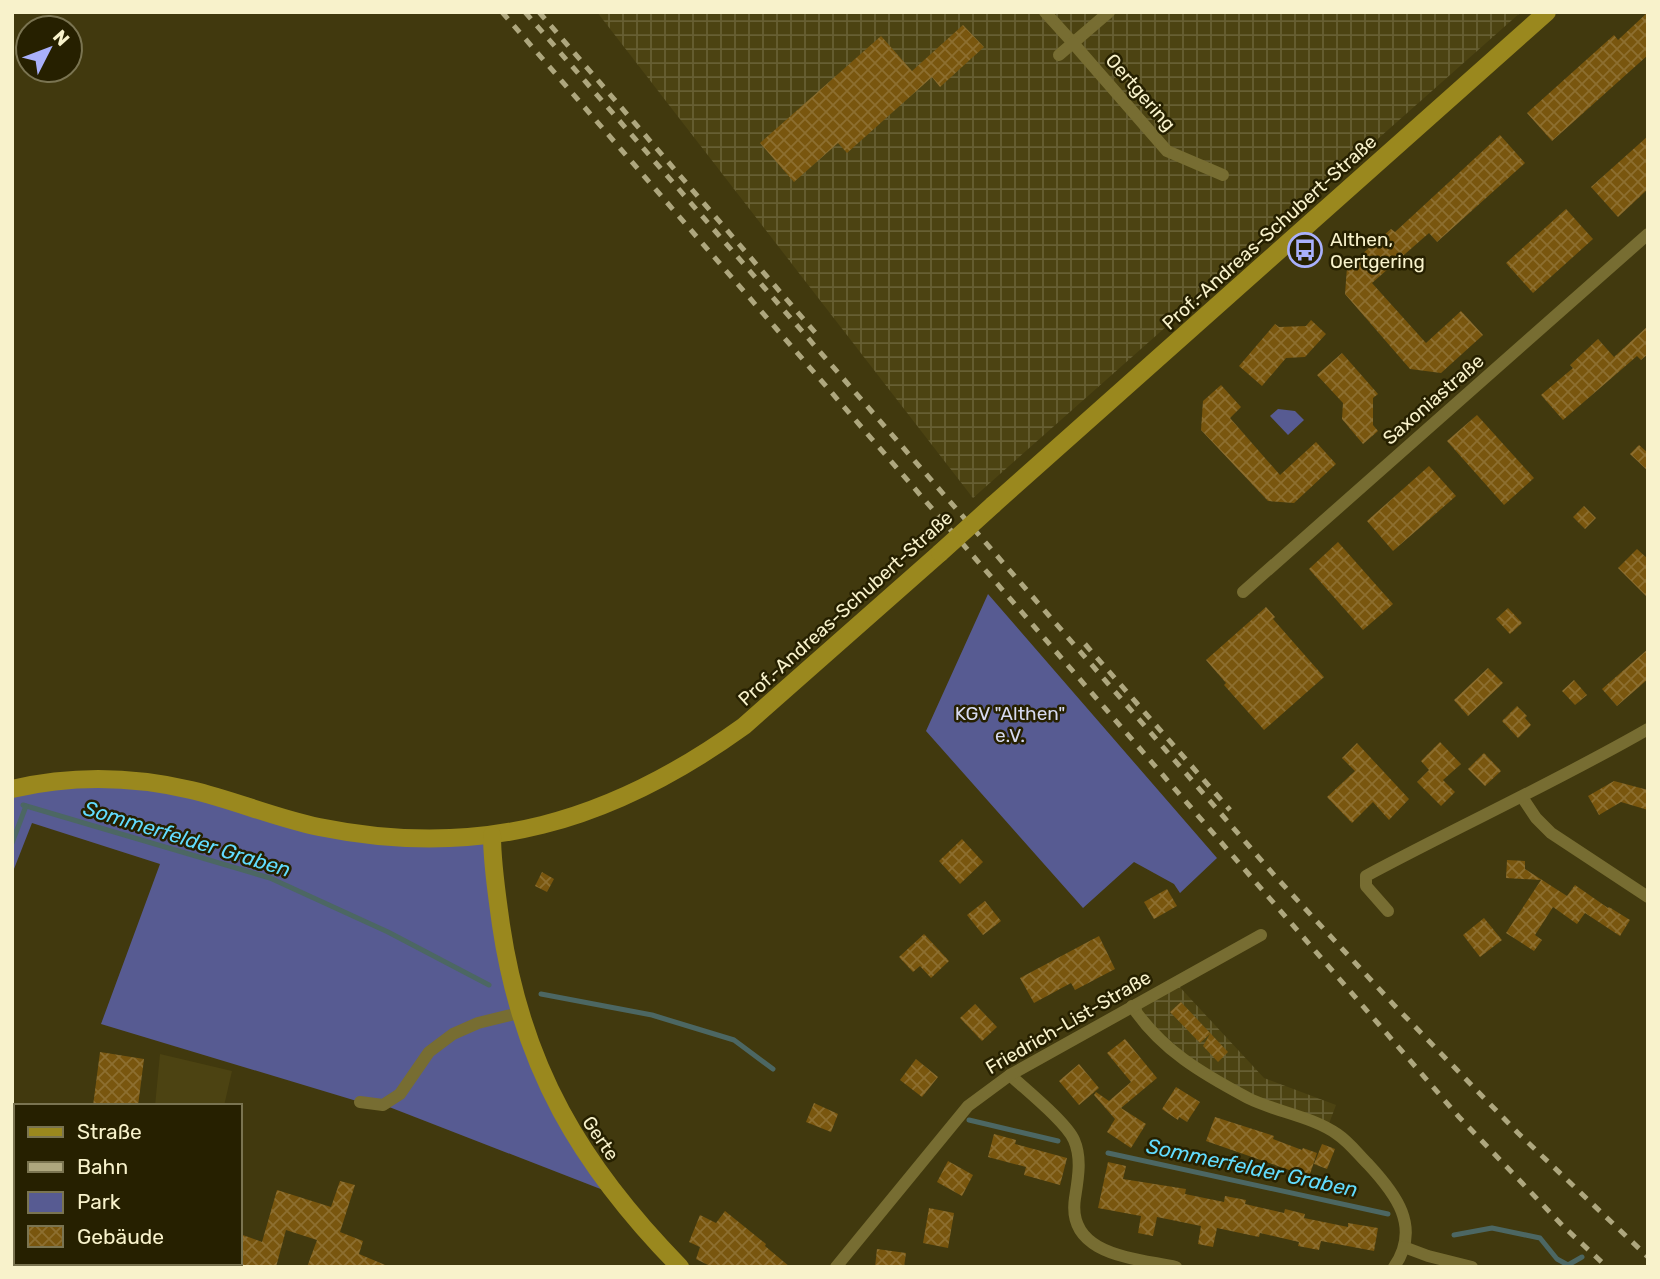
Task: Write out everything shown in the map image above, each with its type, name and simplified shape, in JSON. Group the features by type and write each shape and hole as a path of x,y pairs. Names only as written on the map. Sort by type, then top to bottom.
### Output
{"main road":[{"name":"Prof.-Andreas-Schubert-Straße","path":"12,789 43,782 93,778 146,781 193,790 317,826 374,835 432,839 492,835 558,822 621,799 710,750 744,726 1546,12"},
{"name":"Gerte","path":"492,835 492,860 504,946 519,1013 541,1073 564,1119 596,1170 680,1267"}],"street":[{"name":"Oertgering","path":"1045,12 1167,151 1223,175"},
{"path":"1059,55 1109,12"},
{"name":"Saxoniastraße","path":"1243,592 1648,234"},
{"path":"1388,911 1366,886 1366,876 1648,729"},
{"path":"1522,797 1536,818 1551,833 1648,897"},
{"name":"Friedrich-List-Straße","path":"836,1267 968,1106 1010,1075 1261,935"},
{"path":"1132,1006 1154,1036 1173,1052 1251,1099 1327,1129 1353,1148 1394,1193 1404,1218 1404,1247 1394,1267"},
{"path":"360,1102 383,1105 400,1094 429,1052 453,1034 478,1023 519,1013"},
{"path":"1010,1075 1073,1137 1078,1152 1075,1215 1077,1226 1084,1236 1105,1251 1176,1267"},
{"path":"1404,1247 1472,1267"}],"shaded area":[{"path":"597,12 1521,12 973,498"},
{"path":"1176,983 1264,1078 1336,1105 1327,1129 1207,1073 1132,1006"},
{"path":"160,1054 232,1071 224,1104 155,1104"}],"green space":[{"path":"1278,409 1295,411 1304,420 1288,435 1270,416"},
{"name":"KGV \"Althen\" e.V.","path":"988,594 1217,858 1180,893 1174,884 1134,862 1083,908 926,731"},
{"path":"146,781 317,826 492,835 492,860 541,1073 616,1195 384,1105 360,1102 101,1024 160,864 32,823 12,874 12,789"}],"building":[{"path":"1648,12 1648,55 1552,141 1527,113 1614,35 1618,40"},
{"path":"963,25 984,47 940,87 932,77 847,153 838,143 794,182 760,143 881,36 912,71"},
{"path":"1500,135 1525,163 1437,242 1429,233 1372,283 1426,343 1461,311 1483,335 1441,373 1410,369 1345,294 1347,267 1391,229 1395,232"},
{"path":"1648,136 1648,189 1618,217 1591,187"},
{"path":"1566,209 1593,239 1533,293 1506,263"},
{"path":"1311,320 1326,334 1305,357 1286,358 1262,386 1239,366 1275,324 1279,327 1306,326"},
{"path":"1648,326 1648,354 1641,360 1637,356 1563,420 1541,395 1573,368 1570,365 1598,339 1614,357"},
{"path":"1342,353 1378,394 1373,398 1373,425 1378,431 1363,444 1342,419 1343,403 1317,375"},
{"path":"1221,385 1241,407 1230,418 1280,475 1316,442 1336,464 1294,503 1268,501 1201,430 1203,401"},
{"path":"1477,415 1534,478 1504,505 1447,441"},
{"path":"1639,445 1648,453 1648,471 1630,454"},
{"path":"1429,466 1456,496 1393,551 1367,521"},
{"path":"1584,506 1596,518 1585,529 1573,517"},
{"path":"1338,542 1393,604 1363,630 1309,569"},
{"path":"1637,549 1648,559 1648,598 1618,568"},
{"path":"1266,607 1275,617 1273,619 1324,677 1264,730 1206,660"},
{"path":"1508,608 1522,623 1510,634 1496,619"},
{"path":"1648,649 1648,679 1617,706 1602,689"},
{"path":"1488,668 1503,683 1468,716 1454,700"},
{"path":"1574,680 1587,695 1575,705 1562,691"},
{"path":"1517,706 1527,716 1525,718 1531,725 1518,738 1502,721"},
{"path":"1440,742 1461,764 1443,780 1455,792 1441,806 1417,782 1429,770 1421,761"},
{"path":"1357,743 1409,799 1389,820 1373,802 1352,823 1327,797 1355,771 1342,758"},
{"path":"1484,753 1501,771 1485,786 1468,769"},
{"path":"1614,781 1648,790 1648,810 1621,802 1599,815 1588,796"},
{"path":"962,839 983,862 960,884 939,861"},
{"path":"1507,860 1525,861 1525,869 1567,896 1575,885 1630,920 1620,936 1585,913 1577,924 1553,907 1535,935 1542,940 1534,951 1506,933 1541,880 1506,878"},
{"path":"542,872 554,879 547,892 535,886"},
{"path":"1167,889 1177,906 1154,919 1144,902"},
{"path":"985,901 1001,921 983,935 967,915"},
{"path":"1484,918 1502,940 1480,957 1463,935"},
{"path":"924,934 949,961 931,978 920,966 913,972 899,957"},
{"path":"1099,936 1115,969 1075,990 1071,983 1034,1003 1020,978"},
{"path":"1181,1002 1228,1052 1218,1062 1203,1046 1210,1034 1200,1043 1170,1012"},
{"path":"975,1004 997,1027 982,1041 960,1018"},
{"path":"1125,1039 1157,1078 1121,1108 1146,1124 1131,1148 1107,1132 1115,1119 1094,1095 1096,1092 1109,1101 1131,1082 1107,1053"},
{"path":"100,1052 144,1059 138,1104 93,1104"},
{"path":"916,1059 938,1077 922,1097 900,1080"},
{"path":"1079,1064 1099,1088 1079,1105 1059,1081"},
{"path":"1176,1087 1200,1102 1187,1122 1179,1117 1178,1120 1162,1109"},
{"path":"814,1103 838,1114 831,1132 806,1122"},
{"path":"1215,1117 1274,1136 1273,1139 1302,1150 1303,1148 1317,1153 1309,1177 1206,1141"},
{"path":"994,1134 1016,1140 1015,1144 1067,1158 1060,1185 1024,1175 1026,1167 988,1157"},
{"path":"1322,1144 1335,1149 1327,1169 1314,1164"},
{"path":"948,1161 973,1175 962,1196 937,1182"},
{"path":"1108,1162 1126,1166 1123,1179 1186,1189 1185,1194 1224,1202 1225,1196 1246,1200 1245,1204 1284,1213 1285,1209 1305,1214 1304,1218 1348,1227 1348,1223 1378,1228 1374,1251 1321,1241 1319,1250 1298,1246 1299,1242 1260,1233 1259,1237 1217,1228 1213,1247 1198,1244 1201,1226 1157,1217 1153,1236 1138,1233 1141,1216 1098,1208"},
{"path":"340,1181 355,1185 340,1232 363,1241 359,1254 390,1267 307,1267 317,1240 286,1230 276,1267 237,1267 242,1265 242,1235 262,1242 277,1190 331,1207"},
{"path":"929,1208 954,1213 948,1248 923,1243"},
{"path":"725,1211 790,1267 712,1267 696,1259 700,1247 689,1242 700,1215 716,1223"},
{"path":"877,1249 906,1253 904,1267 875,1267"}],"waterway":[{"name":"Sommerfelder Graben","path":"23,805 270,878 388,932 489,985"},
{"path":"12,843 26,806"},
{"name":"Sommerfelder Graben","path":"541,994 652,1015 734,1040 773,1069"},
{"name":"Sommerfelder Graben","path":"969,1120 1058,1141"},
{"name":"Sommerfelder Graben","path":"1108,1153 1388,1214"},
{"name":"Sommerfelder Graben","path":"1454,1235 1492,1228 1540,1238 1557,1259 1568,1265 1582,1257"}],"railway":[{"path":"502,12 1459,1117 1564,1227 1607,1267"},
{"path":"525,12 1275,876 1394,1005 1518,1133 1648,1257"},
{"path":"539,12 819,337"},
{"path":"1085,644 1230,810"}],"place":[{"name":"Althen, Oertgering","path":"1305,250"}]}
